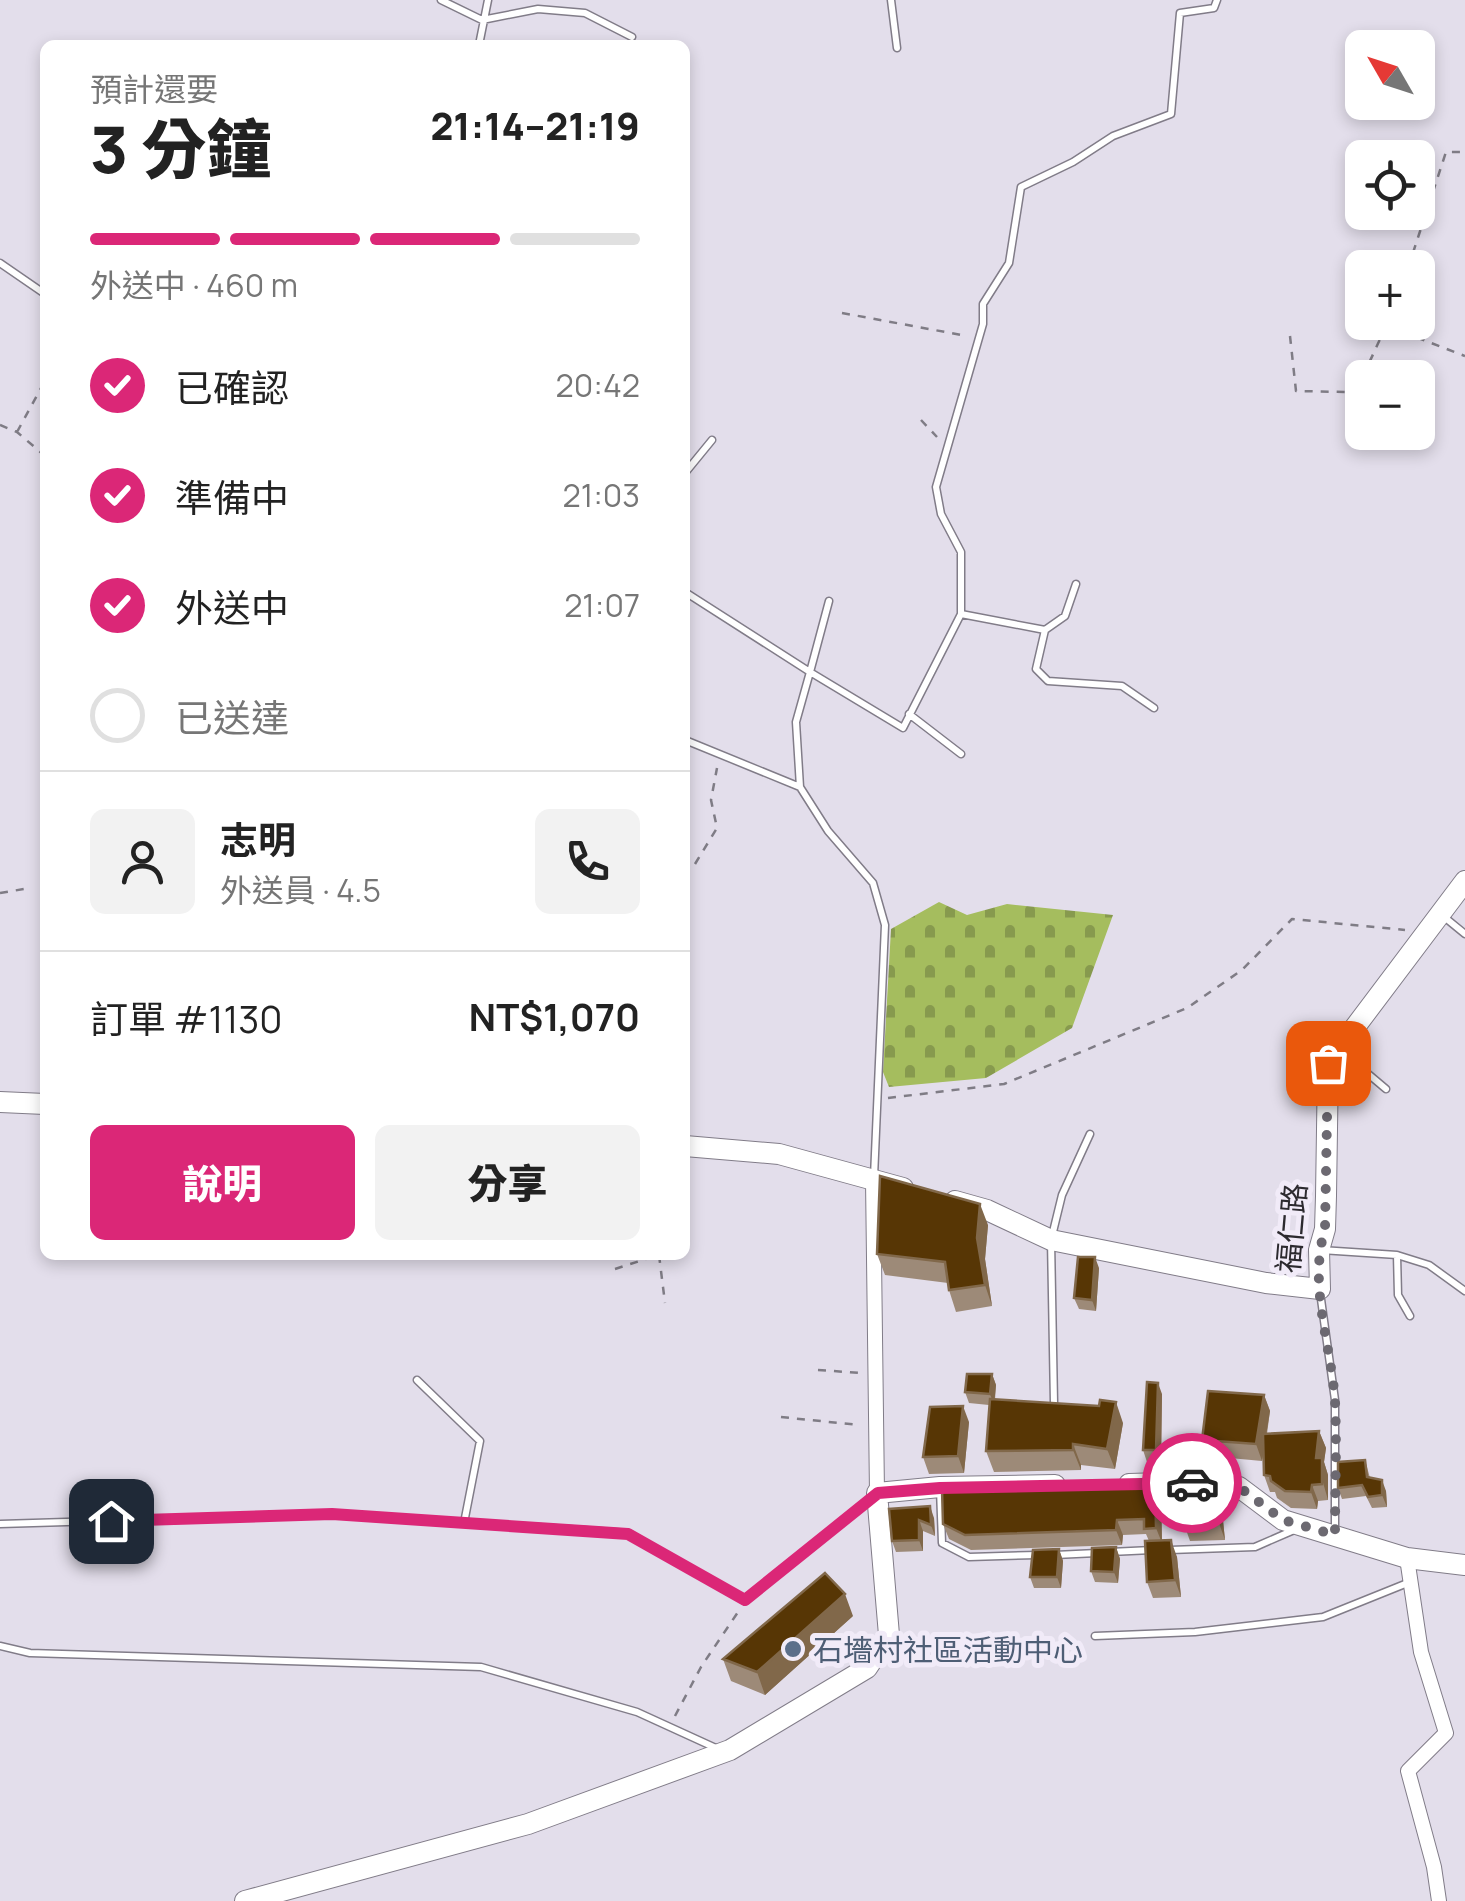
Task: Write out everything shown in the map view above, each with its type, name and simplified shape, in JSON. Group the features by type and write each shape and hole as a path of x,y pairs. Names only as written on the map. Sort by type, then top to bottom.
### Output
{"street":[{"name":"福仁路","path":"690,1146 778,1154 987,1210 1051,1240 1266,1284 1320,1289 1328,1063 1465,881"},
{"path":"0,1102 40,1104"},
{"path":"245,1901 528,1824 724,1752 867,1668 889,1636 875,1427 874,1180"},
{"path":"1116,1484 1195,1482 1239,1487 1283,1520 1408,1558 1465,1565"},
{"path":"878,1493 1077,1485"},
{"path":"1408,1558 1422,1652 1446,1733 1408,1771 1434,1868 1438,1901"}],"lane":[{"path":"441,0 482,20 538,9 585,13 632,36"},
{"path":"480,40 488,0"},
{"path":"891,0 897,48"},
{"path":"690,595 902,728 961,614 961,552 941,514 936,487 983,324 983,304 1009,263 1021,187 1074,162 1113,136 1171,114 1180,13 1214,8 1217,0"},
{"path":"0,263 40,291"},
{"path":"690,467 712,440"},
{"path":"1076,584 1065,616 1045,630 1036,669 1048,681 1122,686 1154,708"},
{"path":"829,601 796,722 800,786 828,831 873,883 885,925 874,1180"},
{"path":"961,614 1045,630"},
{"path":"909,714 961,754"},
{"path":"690,742 800,786"},
{"path":"1440,914 1465,934"},
{"path":"1338,1049 1386,1089"},
{"path":"1054,1404 1051,1240 1062,1195 1090,1134"},
{"path":"1319,1250 1396,1256 1429,1265 1465,1291"},
{"path":"1396,1256 1398,1296 1410,1316"},
{"path":"1320,1289 1334,1400 1335,1535"},
{"path":"417,1380 480,1441 464,1523"},
{"path":"940,1488 942,1542 969,1557 1255,1547 1304,1526"},
{"path":"0,1524 332,1514 628,1534 745,1600 878,1493"},
{"path":"1095,1636 1196,1632 1323,1617 1411,1582"},
{"path":"0,1646 30,1653 481,1667 637,1712 724,1752"}],"path":[{"path":"1414,250 1446,152 1465,152"},
{"path":"842,313 978,338"},
{"path":"1290,336 1296,391 1346,392 1363,376 1380,340"},
{"path":"1426,340 1465,356"},
{"path":"17,432 40,390"},
{"path":"920,420 947,447"},
{"path":"0,425 17,432 40,452"},
{"path":"695,864 717,828 711,800 723,754"},
{"path":"0,893 30,888"},
{"path":"877,1099 1004,1084 1187,1008 1242,970 1292,919 1426,932"},
{"path":"615,1269 643,1260"},
{"path":"660,1260 664,1304"},
{"path":"818,1370 874,1374"},
{"path":"781,1417 875,1427"},
{"path":"669,1726 701,1667 745,1600"}],"green space":[{"path":"939,902 967,915 1007,904 1113,915 1072,1028 986,1078 889,1087 883,1072 891,929"}],"building":[{"path":"880,1176 980,1204 977,1238 985,1285 949,1290 945,1262 877,1254"},
{"path":"1078,1257 1095,1257 1092,1300 1074,1298"},
{"path":"967,1374 992,1374 990,1394 965,1392"},
{"path":"1147,1382 1158,1383 1156,1450 1143,1450"},
{"path":"1208,1391 1264,1395 1256,1444 1202,1440"},
{"path":"990,1399 1099,1406 1100,1400 1116,1402 1107,1449 1073,1444 1073,1450 986,1451"},
{"path":"963,1406 958,1456 923,1457 930,1407"},
{"path":"1319,1431 1316,1458 1322,1458 1322,1484 1312,1485 1311,1492 1285,1491 1264,1475 1263,1434"},
{"path":"1365,1460 1367,1477 1382,1480 1382,1495 1368,1497 1362,1485 1338,1488 1338,1462"},
{"path":"1155,1481 1156,1528 1144,1529 1144,1519 1117,1520 1116,1530 965,1535 943,1524 942,1489"},
{"path":"1215,1484 1219,1523 1184,1524 1184,1488"},
{"path":"930,1506 931,1525 919,1520 919,1540 892,1541 889,1509"},
{"path":"1171,1540 1175,1580 1147,1582 1145,1541"},
{"path":"1116,1547 1114,1572 1091,1571 1092,1548"},
{"path":"1059,1549 1057,1577 1030,1577 1033,1550"},
{"path":"825,1573 845,1594 757,1672 723,1659"}],"way so far":[{"path":"1192,1483 1239,1487 1283,1520 1335,1535 1334,1400 1319,1250 1325,1229 1328,1063"}],"place":[{"name":"石墻村社區活動中心","path":"793,1649"}],"route":[{"path":"111,1521 332,1514 628,1534 745,1600 878,1493 940,1488 1192,1483"}]}
